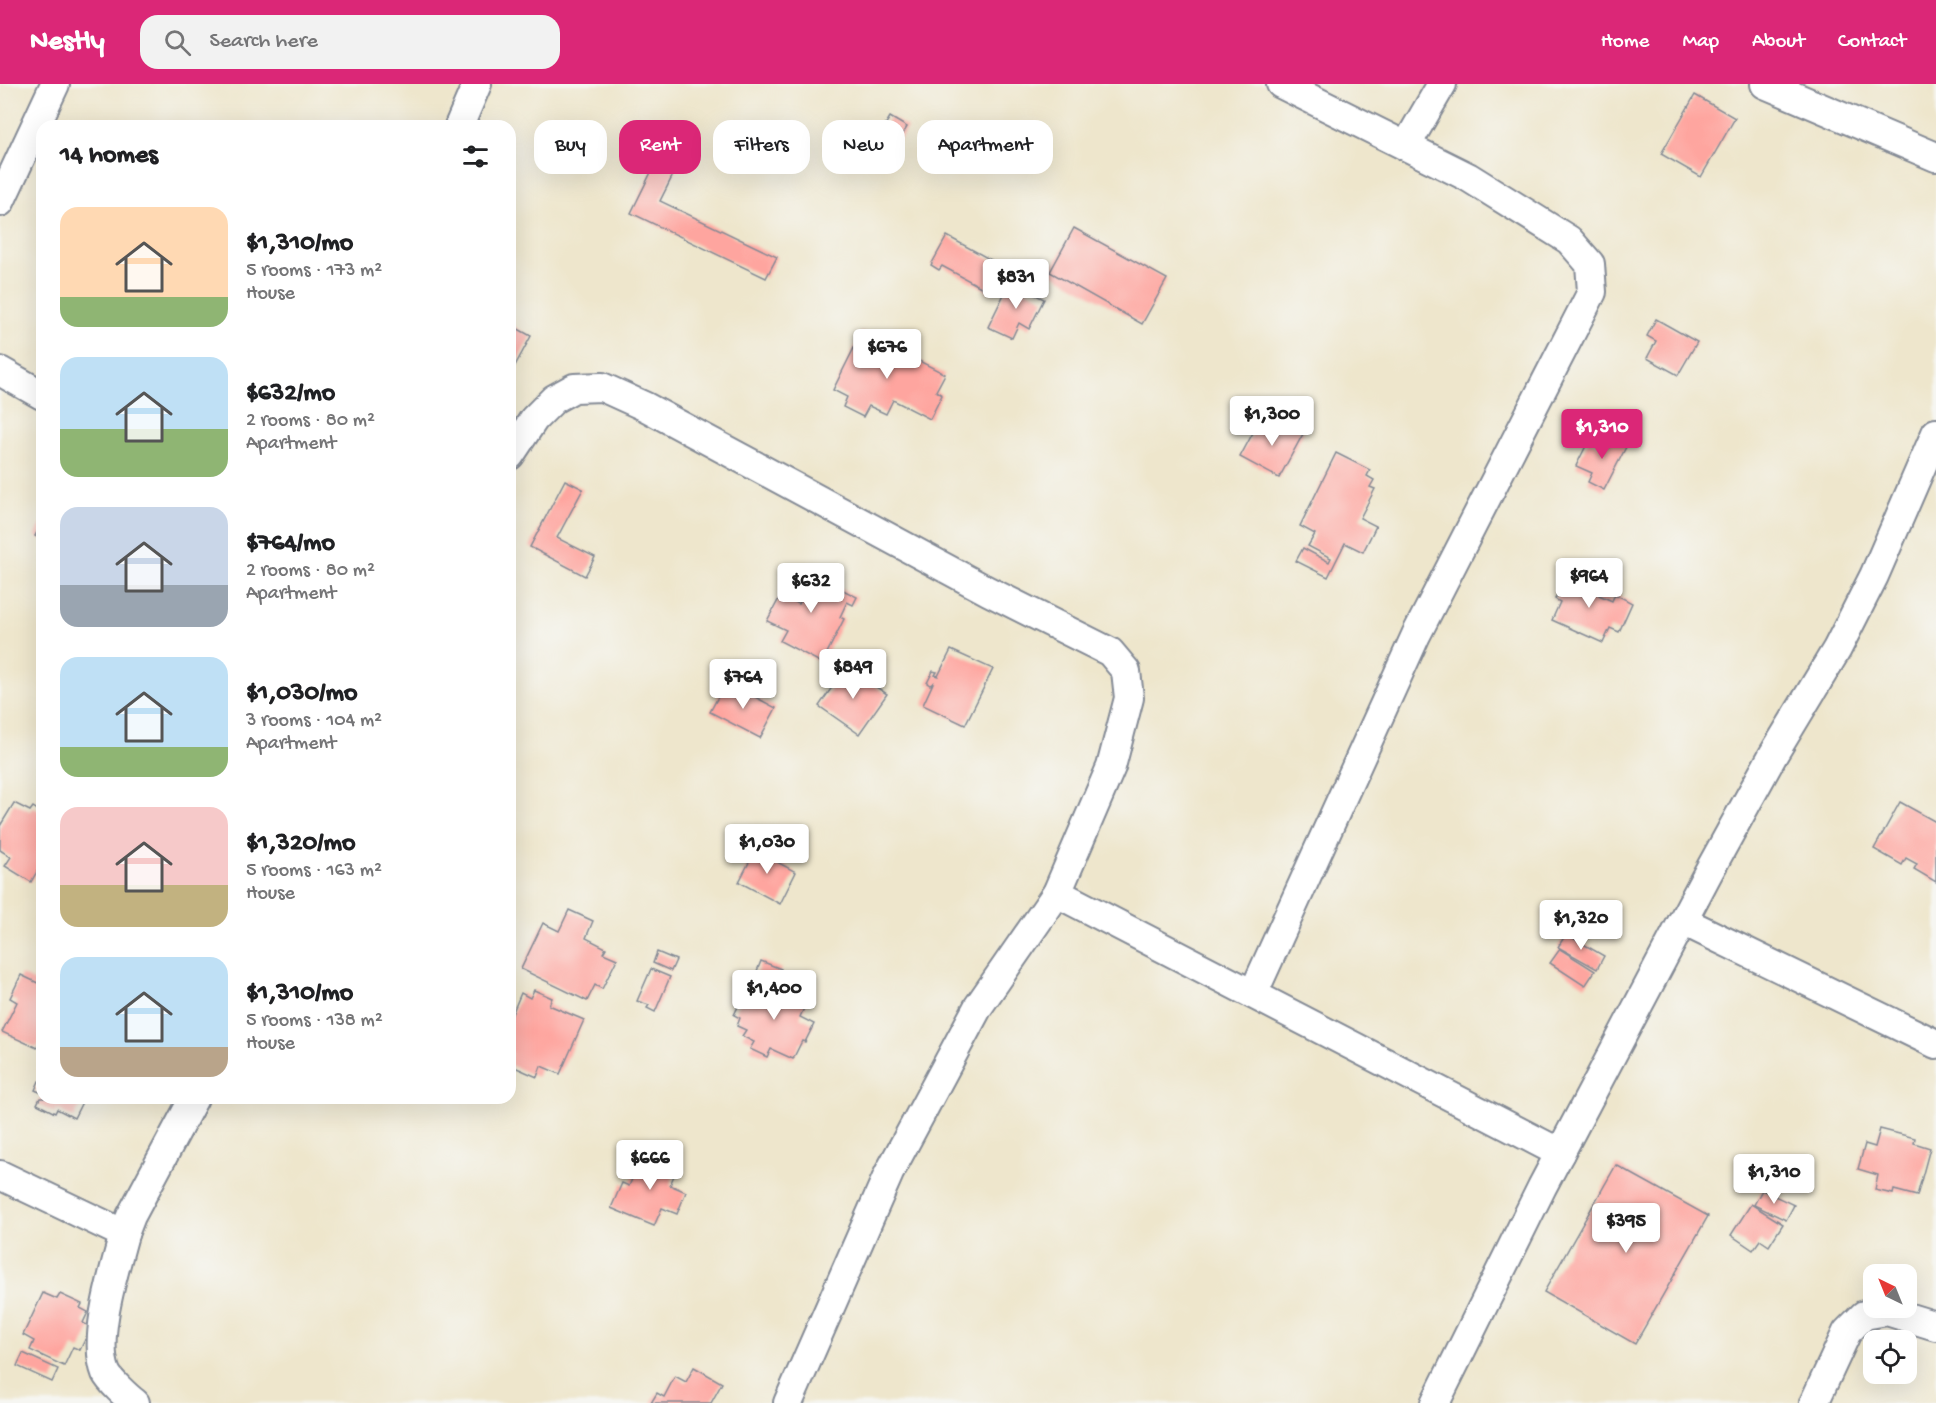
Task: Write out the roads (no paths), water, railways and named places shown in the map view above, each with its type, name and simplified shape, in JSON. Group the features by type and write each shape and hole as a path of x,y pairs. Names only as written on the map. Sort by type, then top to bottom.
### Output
{"street":[{"path":"38,120 55,84"},
{"path":"462,120 477,84"},
{"path":"1253,994 1416,635 1592,292 1590,264 1569,240 1468,177 1281,84"},
{"path":"1406,146 1442,84"},
{"path":"1765,84 1936,158"},
{"path":"0,202 36,125"},
{"path":"0,371 36,392"},
{"path":"516,446 534,419 554,399 574,388 602,387 646,407 988,591 1110,652 1126,671 1128,698 1111,767 1057,893 978,1007 889,1173 788,1403"},
{"path":"1435,1403 1560,1153 1683,921 1773,755 1837,650 1874,576 1936,433"},
{"path":"1057,893 1560,1153"},
{"path":"1683,921 1936,1044"},
{"path":"135,1403 106,1374 101,1347 108,1298 130,1216 191,1104"},
{"path":"0,1175 124,1234"},
{"path":"1814,1403 1847,1332 1864,1315 1887,1311 1936,1326"}]}
